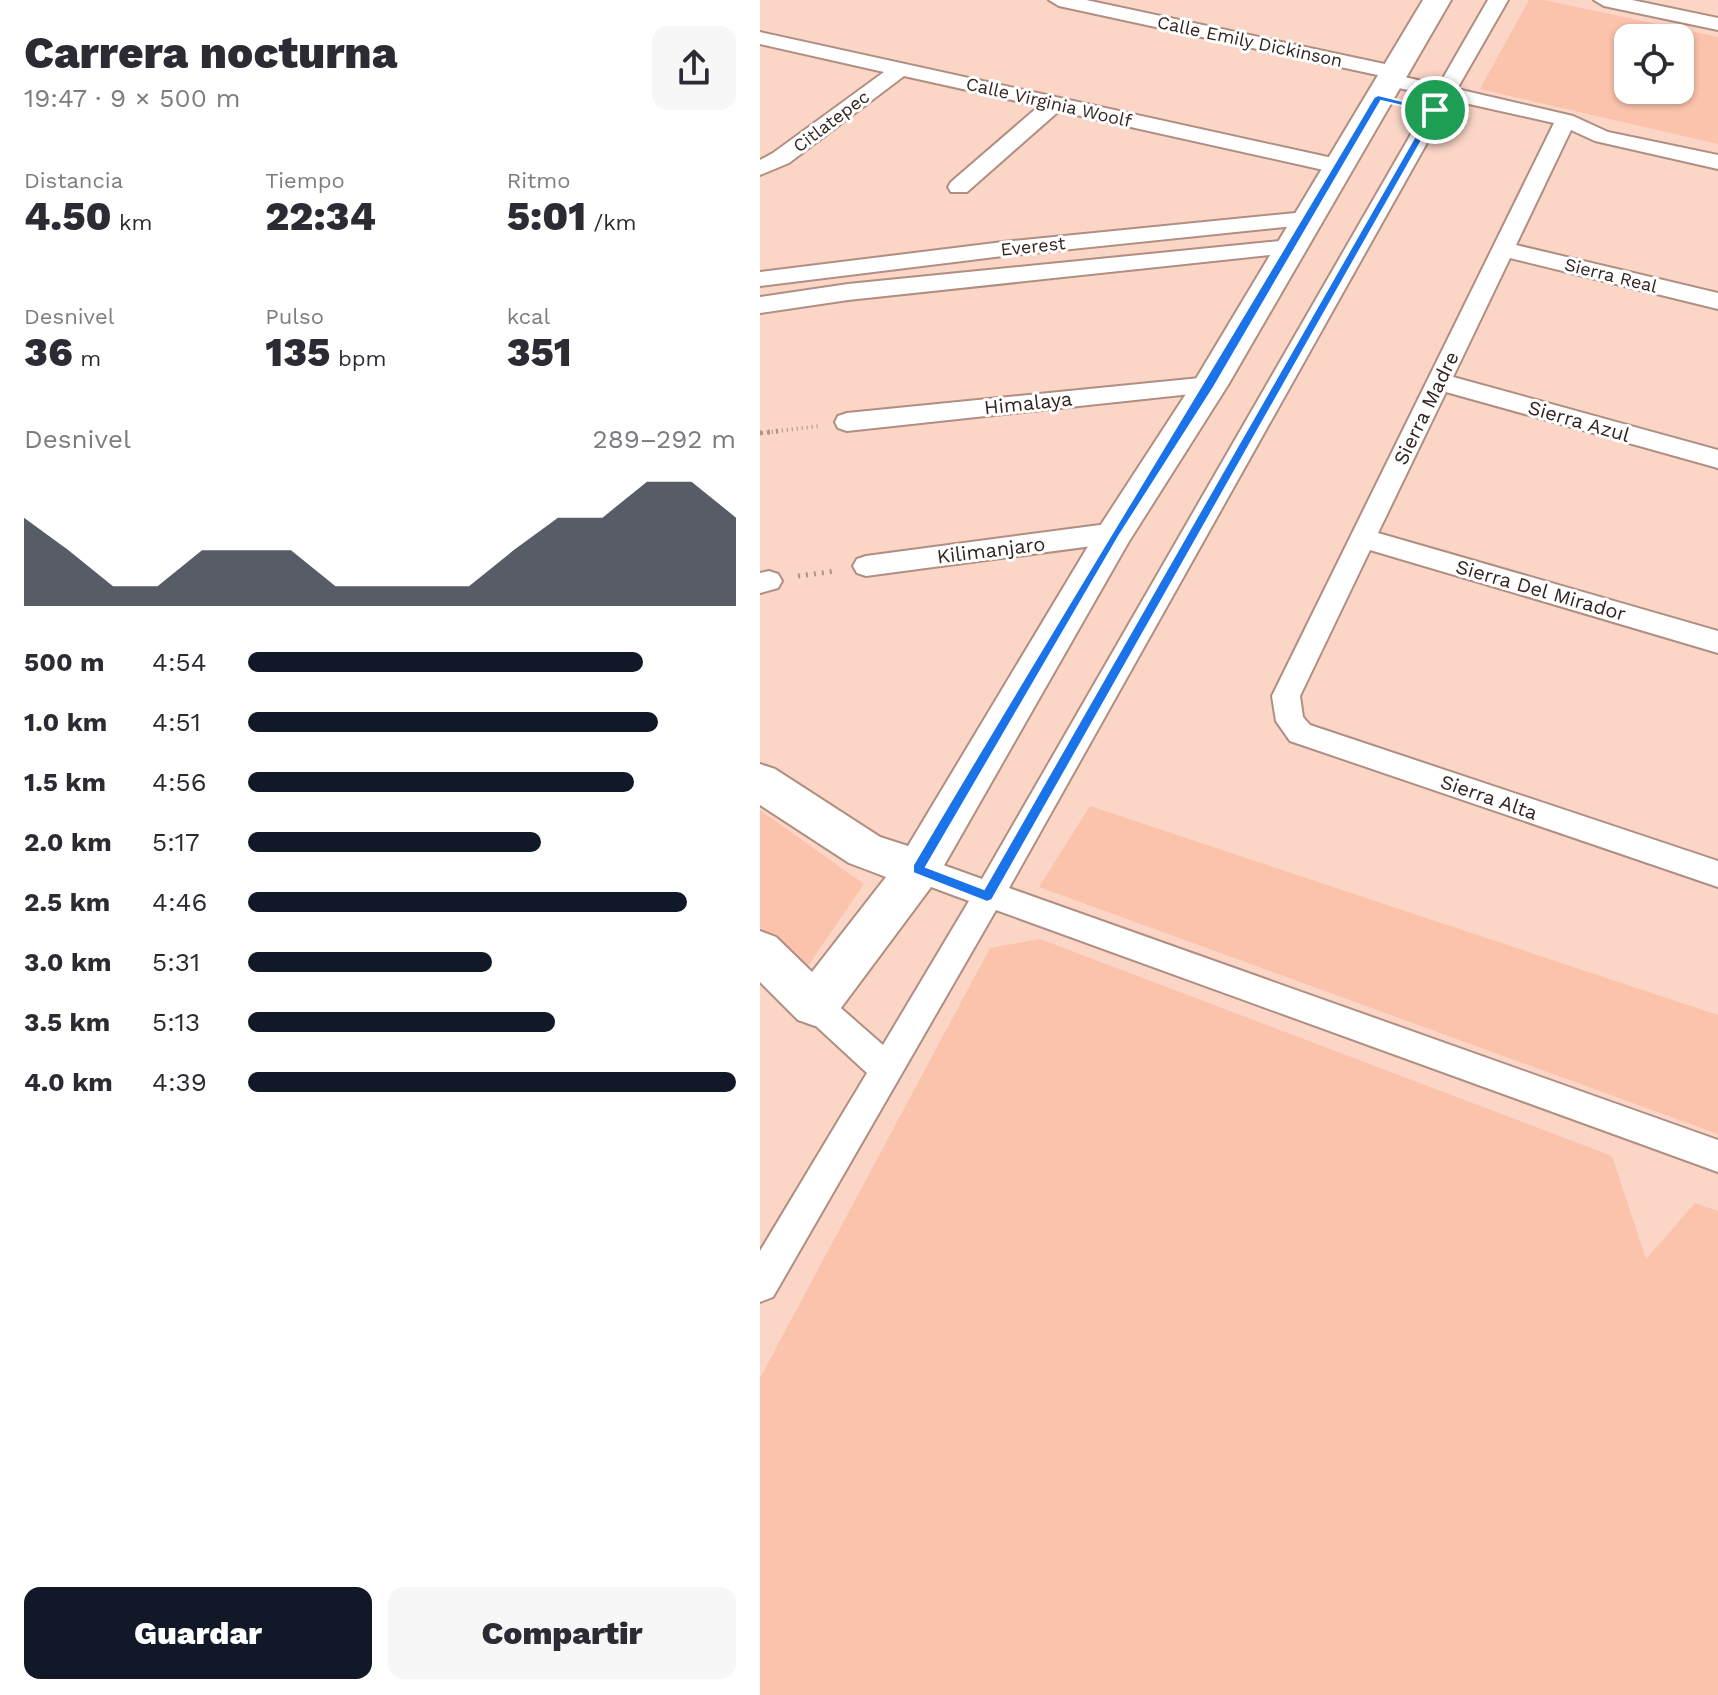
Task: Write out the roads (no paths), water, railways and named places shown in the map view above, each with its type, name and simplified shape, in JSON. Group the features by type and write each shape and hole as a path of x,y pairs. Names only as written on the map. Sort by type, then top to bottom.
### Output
{"street":[{"name":"Calle Emily Dickinson","path":"1059,0 1387,83 1440,102 1718,162"},
{"path":"815,1005 918,869 1115,533 1210,385 1437,0"},
{"path":"760,1284 887,1070 1498,0"},
{"path":"1604,0 1718,24"},
{"name":"Calle Virginia Woolf","path":"760,38 1337,166"},
{"name":"Citlatepec","path":"760,168 781,158 900,69"},
{"path":"959,187 1055,103"},
{"name":"Sierra Madre","path":"1286,696 1562,129"},
{"name":"Everest","path":"760,279 1003,249 1298,233"},
{"name":"Everest","path":"760,305 1298,233"},
{"name":"Sierra Real","path":"1503,249 1718,301"},
{"name":"Sierra Azul","path":"1439,382 1718,459"},
{"name":"Himalaya","path":"847,422 1210,385"},
{"name":"Kilimanjaro","path":"866,566 1115,533"},
{"name":"Sierra Del Mirador","path":"1363,538 1718,642"},
{"name":"Sierra Alta","path":"1286,696 1291,727 1300,733 1718,874"},
{"path":"760,782 865,850 1718,1156"},
{"path":"760,953 887,1070"}]}
